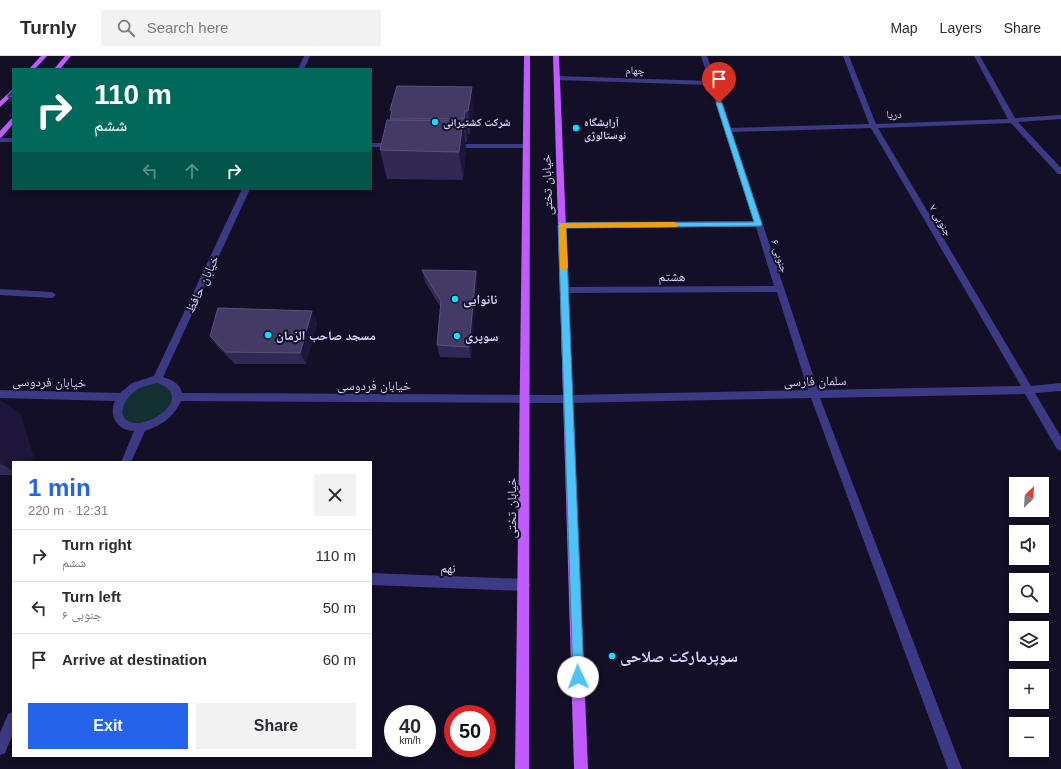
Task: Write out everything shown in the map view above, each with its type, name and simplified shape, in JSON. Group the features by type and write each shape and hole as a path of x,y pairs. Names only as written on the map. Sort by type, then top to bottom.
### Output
{"main road":[{"path":"33,68 44,56"},
{"path":"58,68 68,56"},
{"name":"خیابان تختی","path":"522,769 527,56"},
{"name":"خیابان تختی","path":"556,56 581,769"},
{"path":"0,105 12,92"},
{"path":"0,136 12,121"}],"street":[{"path":"301,68 307,56"},
{"name":"۶ جنوبی","path":"704,56 814,394 954,769"},
{"name":"۷ جنوبی","path":"846,56 873,126 1061,446"},
{"path":"977,56 1013,121 1061,172"},
{"name":"چهام","path":"557,78 713,83"},
{"name":"دریا","path":"728,130 1013,121 1061,117"},
{"path":"0,140 12,140"},
{"path":"372,145 402,145"},
{"path":"449,146 527,146"},
{"name":"خیابان حافظ","path":"157,379 246,190"},
{"path":"562,225 759,224"},
{"name":"هشتم","path":"565,290 780,289"},
{"path":"0,292 52,295"},
{"path":"157,379 173,384 177,390 178,397 176,406 162,420 152,425 141,428 132,428 124,425 119,420 116,413 122,397 138,384 148,380 157,379"},
{"name":"سلمان فارسی","path":"569,400 1027,390 1061,387"},
{"name":"خیابان فردوسی","path":"0,394 122,397"},
{"name":"خیابان فردوسی","path":"178,397 525,398 569,400"},
{"path":"126,461 141,428"},
{"name":"نهم","path":"372,579 524,585"},
{"path":"0,748 7,725"}],"green space":[{"path":"157,379 177,392 162,420 124,425 118,405 122,397"}],"building":[{"path":"397,86 472,87 468,111 465,111 464,119 390,119 392,110 390,110"},
{"path":"12,91 12,97 7,96"},
{"path":"387,120 463,121 459,152 380,150"},
{"path":"422,270 476,271 469,347 437,345 441,301"},
{"name":"مسجد صاحب الزمان","path":"218,308 312,311 300,353 226,352 210,336"}],"slow traffic":[{"path":"564,268 562,225 674,225"}],"place":[{"name":"شرکت کشتیرانی","path":"435,122"},
{"name":"آرایشگاه نوستالوژی","path":"576,128"},
{"name":"نانوایی","path":"455,299"},
{"name":"مسجد صاحب الزمان","path":"268,335"},
{"name":"سوپری","path":"457,336"},
{"name":"سوپرمارکت صلاحی","path":"612,656"}],"route":[{"path":"578,677 562,225 759,224 719,103"}]}
